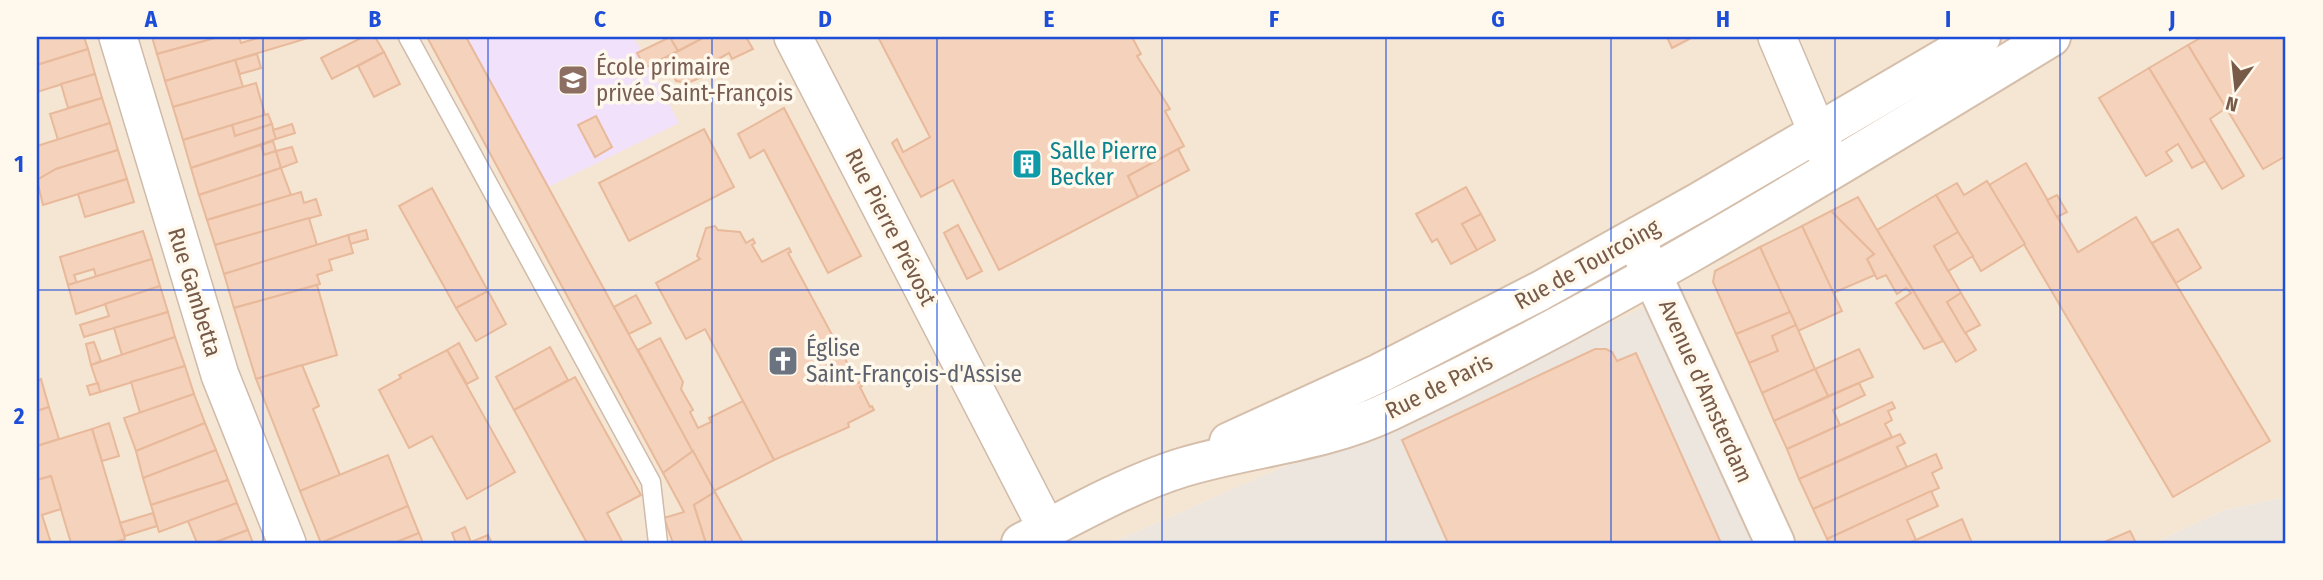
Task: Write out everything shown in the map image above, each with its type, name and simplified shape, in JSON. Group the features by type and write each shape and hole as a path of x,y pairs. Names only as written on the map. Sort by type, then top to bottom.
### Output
{"main road":[{"name":"Rue de Tourcoing","path":"1181,468 1249,431 1380,373 1540,291 1635,239 1981,37"},
{"path":"1833,169 2051,37"},
{"name":"Rue de Paris","path":"1034,536 1181,468 1248,451 1308,440 1362,424 1653,275 1833,169"},
{"name":"Avenue d'Amsterdam","path":"1635,239 1775,543"}],"street":[{"name":"Rue Gambetta","path":"118,37 220,375 287,543"},
{"name":"Rue Pierre Prévost","path":"793,37 1034,536"},
{"path":"1777,37 1833,169"}],"lane":[{"path":"408,37 651,482 658,543"}],"shaded area":[{"path":"37,37 2286,37 2286,497 2225,510 2154,543 1795,543 1675,295 1111,543 37,543"},
{"name":"École primaire privée Saint-François","path":"466,37 634,37 679,123 548,187"},
{"path":"1676,294 1795,543 1111,543"},
{"path":"2286,497 2286,543 2154,543 2225,510"}],"building":[{"path":"37,37 84,37 88,49 37,65"},
{"path":"152,37 219,37 157,54"},
{"path":"219,37 239,37 241,43 261,37 308,38 165,81 157,54"},
{"path":"363,37 375,37 384,52 332,79 321,58"},
{"path":"427,37 466,37 693,451 663,473"},
{"path":"670,37 678,51 645,68 637,53"},
{"path":"670,37 705,37 678,51"},
{"path":"705,37 746,37 753,49 732,59 729,53 700,69 704,76 688,83 676,81 665,58"},
{"name":"Salle Pierre Becker","path":"878,37 1132,37 1141,54 1137,56 1170,109 1165,111 1184,146 1128,176 1138,197 999,270 953,180 921,197 892,143 897,139 903,152 930,137"},
{"path":"1667,37 1693,37 1672,48"},
{"path":"2202,37 2284,37 2286,156 2263,169 2188,45"},
{"path":"2188,45 2226,108 2210,119 2244,176 2222,189 2149,68"},
{"path":"88,49 95,74 37,92 37,65"},
{"path":"384,52 400,84 374,97 358,66"},
{"path":"257,54 261,68 240,74 235,60"},
{"path":"235,60 243,87 173,107 165,81"},
{"path":"2149,68 2205,161 2192,168 2178,144 2166,152 2172,161 2146,176 2099,98"},
{"path":"95,74 102,98 68,108 61,84"},
{"path":"256,83 265,115 183,140 173,107"},
{"path":"102,98 110,123 58,140 50,114"},
{"path":"784,108 861,256 828,273 764,150 750,158 738,134"},
{"path":"268,114 272,124 235,136 232,125"},
{"path":"596,116 612,147 595,157 578,125"},
{"path":"110,123 118,150 56,169 37,180 37,146"},
{"path":"272,124 276,139 191,168 183,140 232,125 235,136"},
{"path":"292,124 295,133 276,139 273,130"},
{"path":"704,129 734,187 629,241 599,183"},
{"path":"273,141 276,151 264,155 261,145"},
{"path":"261,145 264,155 276,151 281,168 199,195 191,168"},
{"path":"292,147 297,162 281,168 276,151"},
{"path":"1178,149 1189,170 1138,197 1128,176"},
{"path":"118,150 127,179 43,205 37,180 56,169"},
{"path":"2026,163 2078,252 2136,217 2270,441 2173,497 1989,185"},
{"path":"281,168 291,195 207,220 199,195"},
{"path":"127,179 134,202 85,217 78,194"},
{"path":"1987,181 2025,244 1981,271 1936,195 1957,183 1964,195"},
{"path":"1466,187 1481,214 1462,224 1477,250 1451,264 1437,239 1432,242 1416,214"},
{"path":"432,188 488,291 456,308 399,206"},
{"path":"301,192 304,203 316,199 321,215 215,245 207,220"},
{"path":"1936,195 1958,232 1934,246 1961,293 1947,302 1976,350 1956,362 1877,230"},
{"path":"2057,195 2067,212 2057,217 2047,200"},
{"path":"1858,197 1943,341 1924,349 1896,303 1911,293 1906,288 1897,294 1886,275 1877,279 1867,259 1874,254 1831,211"},
{"path":"1831,211 1874,254 1867,259 1875,275 1833,293 1802,226"},
{"path":"1481,214 1495,240 1477,250 1462,224"},
{"path":"309,218 317,245 224,274 215,245"},
{"path":"958,225 982,271 967,279 944,233"},
{"name":"Église Saint-François-d'Assise","path":"715,226 718,230 740,232 746,243 753,239 755,243 752,245 762,262 789,248 791,252 788,253 874,410 848,423 849,427 774,460 705,329 686,339 656,283 700,259 697,256 706,228"},
{"path":"1802,226 1842,311 1798,331 1760,247"},
{"path":"2178,229 2201,268 2176,283 2152,243"},
{"path":"366,230 368,239 350,244 348,235"},
{"path":"143,231 152,259 96,277 94,269 74,275 77,283 68,285 60,257"},
{"path":"1958,232 1973,256 1948,271 1934,246"},
{"path":"348,235 353,253 329,260 332,270 317,275 320,284 234,308 224,274"},
{"path":"1760,247 1790,312 1736,334 1713,282 1715,271"},
{"path":"152,259 160,286 76,314 68,285"},
{"path":"317,285 337,355 256,379 234,308"},
{"path":"160,286 168,312 84,337 80,325 109,316 105,304"},
{"path":"488,291 506,324 476,341 456,308"},
{"path":"1961,293 1980,325 1965,333 1947,302"},
{"path":"636,295 651,323 629,334 614,307"},
{"path":"168,312 175,337 122,355 114,328"},
{"path":"1790,312 1796,325 1772,336 1778,351 1749,363 1736,334"},
{"path":"1796,325 1815,369 1762,393 1749,363 1778,351 1772,336"},
{"path":"175,337 185,366 100,392 91,365"},
{"path":"660,338 683,382 681,389 693,410 690,412 698,428 711,422 709,418 743,401 774,460 714,491 638,350"},
{"path":"94,342 101,361 91,365 86,344"},
{"path":"459,343 478,378 467,384 447,350"},
{"path":"550,347 568,380 514,410 496,377"},
{"path":"1595,349 1612,352 1617,361 1636,353 1721,543 1448,543 1402,440"},
{"path":"1859,349 1873,377 1828,396 1815,369"},
{"path":"447,350 515,472 467,499 432,436 409,448 379,390 401,378 399,375"},
{"path":"302,365 319,406 313,409 340,475 300,491 256,379"},
{"path":"185,366 194,394 140,413 131,382"},
{"path":"1815,369 1828,396 1774,421 1762,393"},
{"path":"575,377 641,495 607,513 623,543 587,543 514,410"},
{"path":"41,379 49,407 37,411 37,381"},
{"path":"98,383 100,392 90,395 87,386"},
{"path":"1859,383 1865,395 1833,410 1840,425 1787,449 1774,421"},
{"path":"194,394 205,423 136,451 124,418"},
{"path":"1892,402 1895,408 1888,411 1892,420 1885,424 1892,437 1799,479 1787,449"},
{"path":"49,407 59,439 37,446 37,411"},
{"path":"109,423 119,456 102,461 92,429"},
{"path":"205,423 216,450 143,478 136,451"},
{"path":"92,429 125,539 111,543 71,543 51,476 37,480 37,446"},
{"path":"1900,434 1905,443 1897,447 1907,467 1813,509 1799,479"},
{"path":"216,450 228,480 151,505 143,478"},
{"path":"693,451 715,492 694,505 706,543 673,543 664,518 684,512 663,473"},
{"path":"1936,454 1942,468 1932,473 1939,488 1827,539 1813,509"},
{"path":"388,455 408,506 321,543 300,491"},
{"path":"51,476 61,509 42,515 51,543 37,543 37,480"},
{"path":"228,480 237,503 159,532 151,505"},
{"path":"1931,491 1938,506 1907,520 1916,540 1908,543 1829,543 1827,539"},
{"path":"715,492 743,543 706,543 694,505"},
{"path":"237,503 248,530 213,543 197,543 188,521"},
{"path":"408,506 419,533 394,543 321,543"},
{"path":"153,513 157,526 125,536 120,523"},
{"path":"1962,519 1972,543 1908,543 1916,540"},
{"path":"465,527 471,542 488,535 492,543 456,543 452,533"},
{"path":"248,530 253,543 213,543"},
{"path":"2130,531 2136,543 2102,543"},
{"path":"419,533 423,543 394,543"}],"place":[{"name":"École primaire privée Saint-François","path":"573,80"},
{"name":"Salle Pierre Becker","path":"1027,164"},
{"name":"Église Saint-François-d'Assise","path":"783,361"}]}
